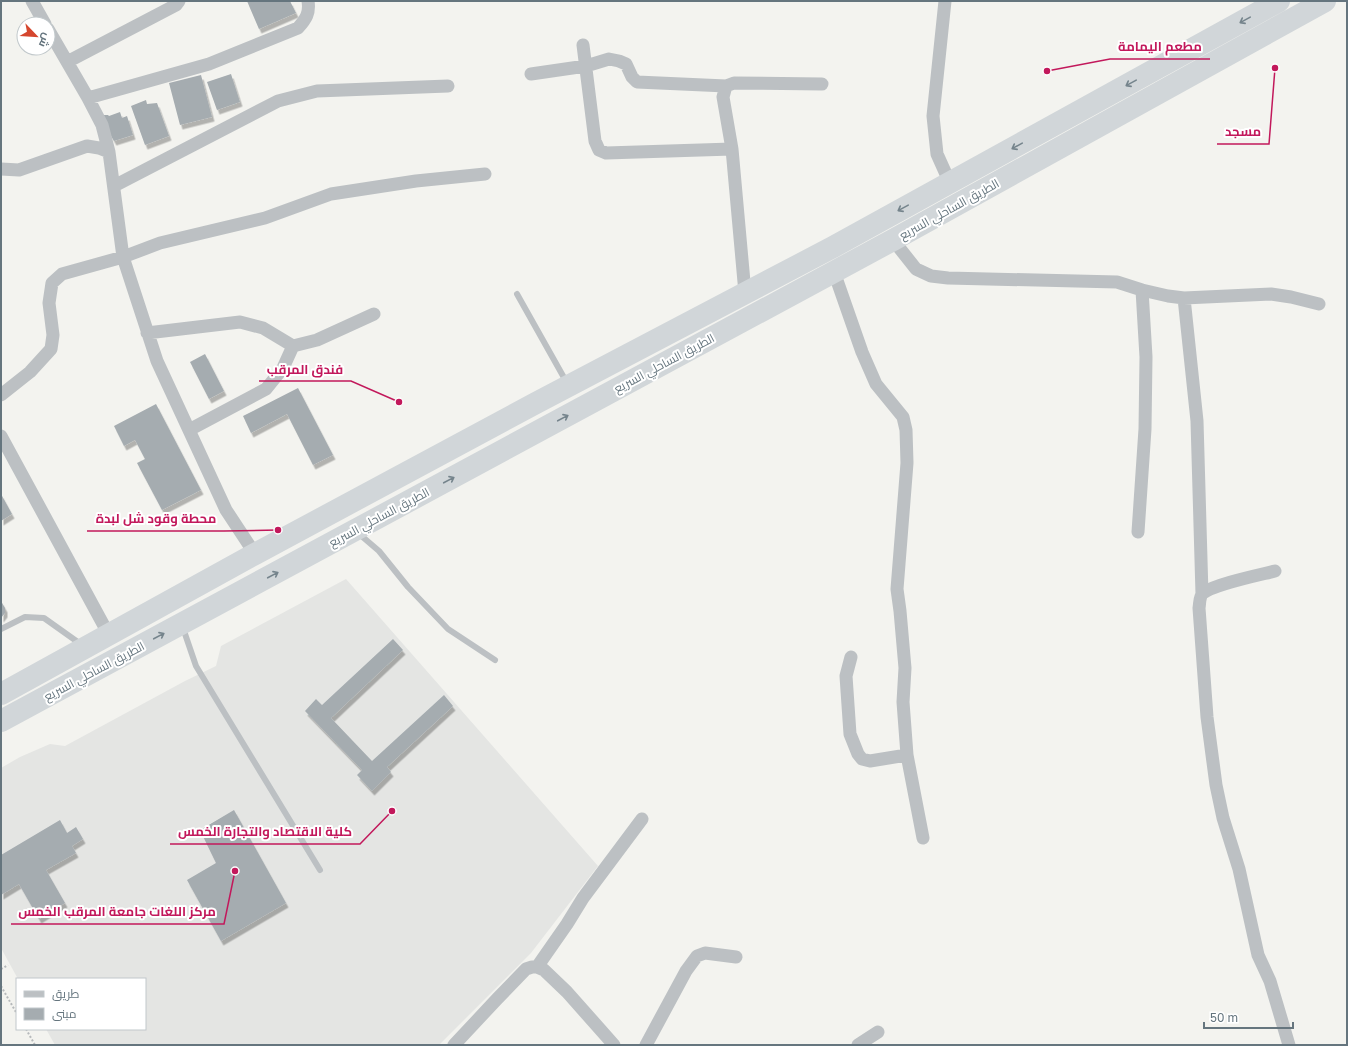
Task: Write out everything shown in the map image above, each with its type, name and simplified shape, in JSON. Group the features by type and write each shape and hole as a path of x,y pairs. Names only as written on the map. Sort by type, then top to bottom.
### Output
{"highway":[{"name":"الطريق الساحلي السريع","path":"1,694 256,554 950,183 1279,1"},
{"name":"الطريق الساحلي السريع","path":"1,721 893,240 1325,1"}],"street":[{"path":"32,1 40,16"},
{"path":"67,62 176,5 179,1"},
{"path":"88,98 210,64 298,28 307,19 309,7 308,1"},
{"path":"945,1 933,116 937,154 950,183"},
{"path":"56,43 102,125 109,152 123,257 156,361 226,510 256,554"},
{"path":"583,45 595,141 599,150 606,153 732,149"},
{"path":"531,74 586,66 609,59 626,64 632,77 637,82 726,86 734,83 822,84"},
{"path":"114,186 278,101 317,91 448,86"},
{"path":"726,86 723,97 732,149 745,293"},
{"path":"1,169 19,170 87,146 99,148 109,152"},
{"path":"1,395 30,372 51,348 54,335 49,303 52,283 62,274 123,257 160,243 265,218 331,194 416,181 485,174"},
{"path":"893,240 916,269 931,276 1006,280 1117,282 1142,290 1184,298 1271,294 1319,304"},
{"path":"834,272 862,352 876,384 903,417 906,430 907,463 897,589 905,668 903,702 907,755 923,838"},
{"path":"1138,532 1145,429 1146,357 1142,290"},
{"path":"1184,298 1197,420 1202,594 1199,608 1207,717 1216,785 1223,818 1239,869 1258,955 1270,980 1289,1045"},
{"path":"147,332 240,322 263,328 293,346 316,340 374,314"},
{"path":"189,430 266,390 283,368 293,346"},
{"path":"1,436 109,635"},
{"path":"1202,594 1221,585 1275,571"},
{"path":"851,657 846,676 850,734 858,754 862,759 870,761 907,755"},
{"path":"537,967 583,898 642,819"},
{"path":"646,1045 686,971 697,956 705,954 736,957"},
{"path":"454,1045 526,969 532,967 537,967 544,970 567,992 614,1045"},
{"path":"858,1045 878,1032"}],"lane":[{"path":"517,294 569,386"},
{"path":"355,530 379,551 408,587 448,628 495,660"},
{"path":"1,629 25,616 44,618 86,648"},
{"path":"181,624 196,666 320,870"}],"path":[{"path":"1,968 8,965"},
{"path":"1,986 16,1012"},
{"path":"27,1030 35,1045"}],"shaded area":[{"path":"346,579 598,866 531,953 439,1045 55,1045 47,1030 146,1030 146,978 17,978 1,948 1,768 20,757 50,744 65,746 185,681 216,666 221,646","holes":["233,811 207,845 200,829"]}],"building":[{"path":"247,1 290,1 296,13 259,29"},
{"path":"231,74 240,102 217,110 207,82"},
{"path":"201,75 212,117 180,125 169,83"},
{"path":"146,100 147,104 157,103 169,136 145,145 131,106"},
{"path":"120,112 122,118 127,116 133,135 114,141 99,115 109,116"},
{"path":"205,354 224,391 209,399 190,362"},
{"path":"298,388 333,455 313,465 287,414 251,433 243,416"},
{"path":"156,404 201,490 162,510 137,463 145,459 135,440 124,446 114,426"},
{"path":"1,494 12,514 1,521"},
{"path":"1,601 5,608 5,613 1,618"},
{"path":"393,639 403,650 331,718 372,761 444,695 453,706 387,767 391,772 372,791 357,775 362,770 305,711 316,699 322,705"},
{"path":"234,810 286,903 221,941 187,880 216,863 200,830"},
{"path":"60,820 67,833 76,827 83,839 72,846 76,853 46,870 65,903 39,919 19,884 1,895 1,855"}],"place":[{"name":"مسجد","path":"1275,68"},
{"name":"مطعم اليمامة","path":"1047,71"},
{"name":"فندق المرقب","path":"399,402"},
{"name":"محطة وقود شل لبدة","path":"278,530"},
{"name":"كلية الاقتصاد والتجارة الخمس","path":"392,811"},
{"name":"مركز اللغات جامعة المرقب الخمس","path":"235,871"}]}
